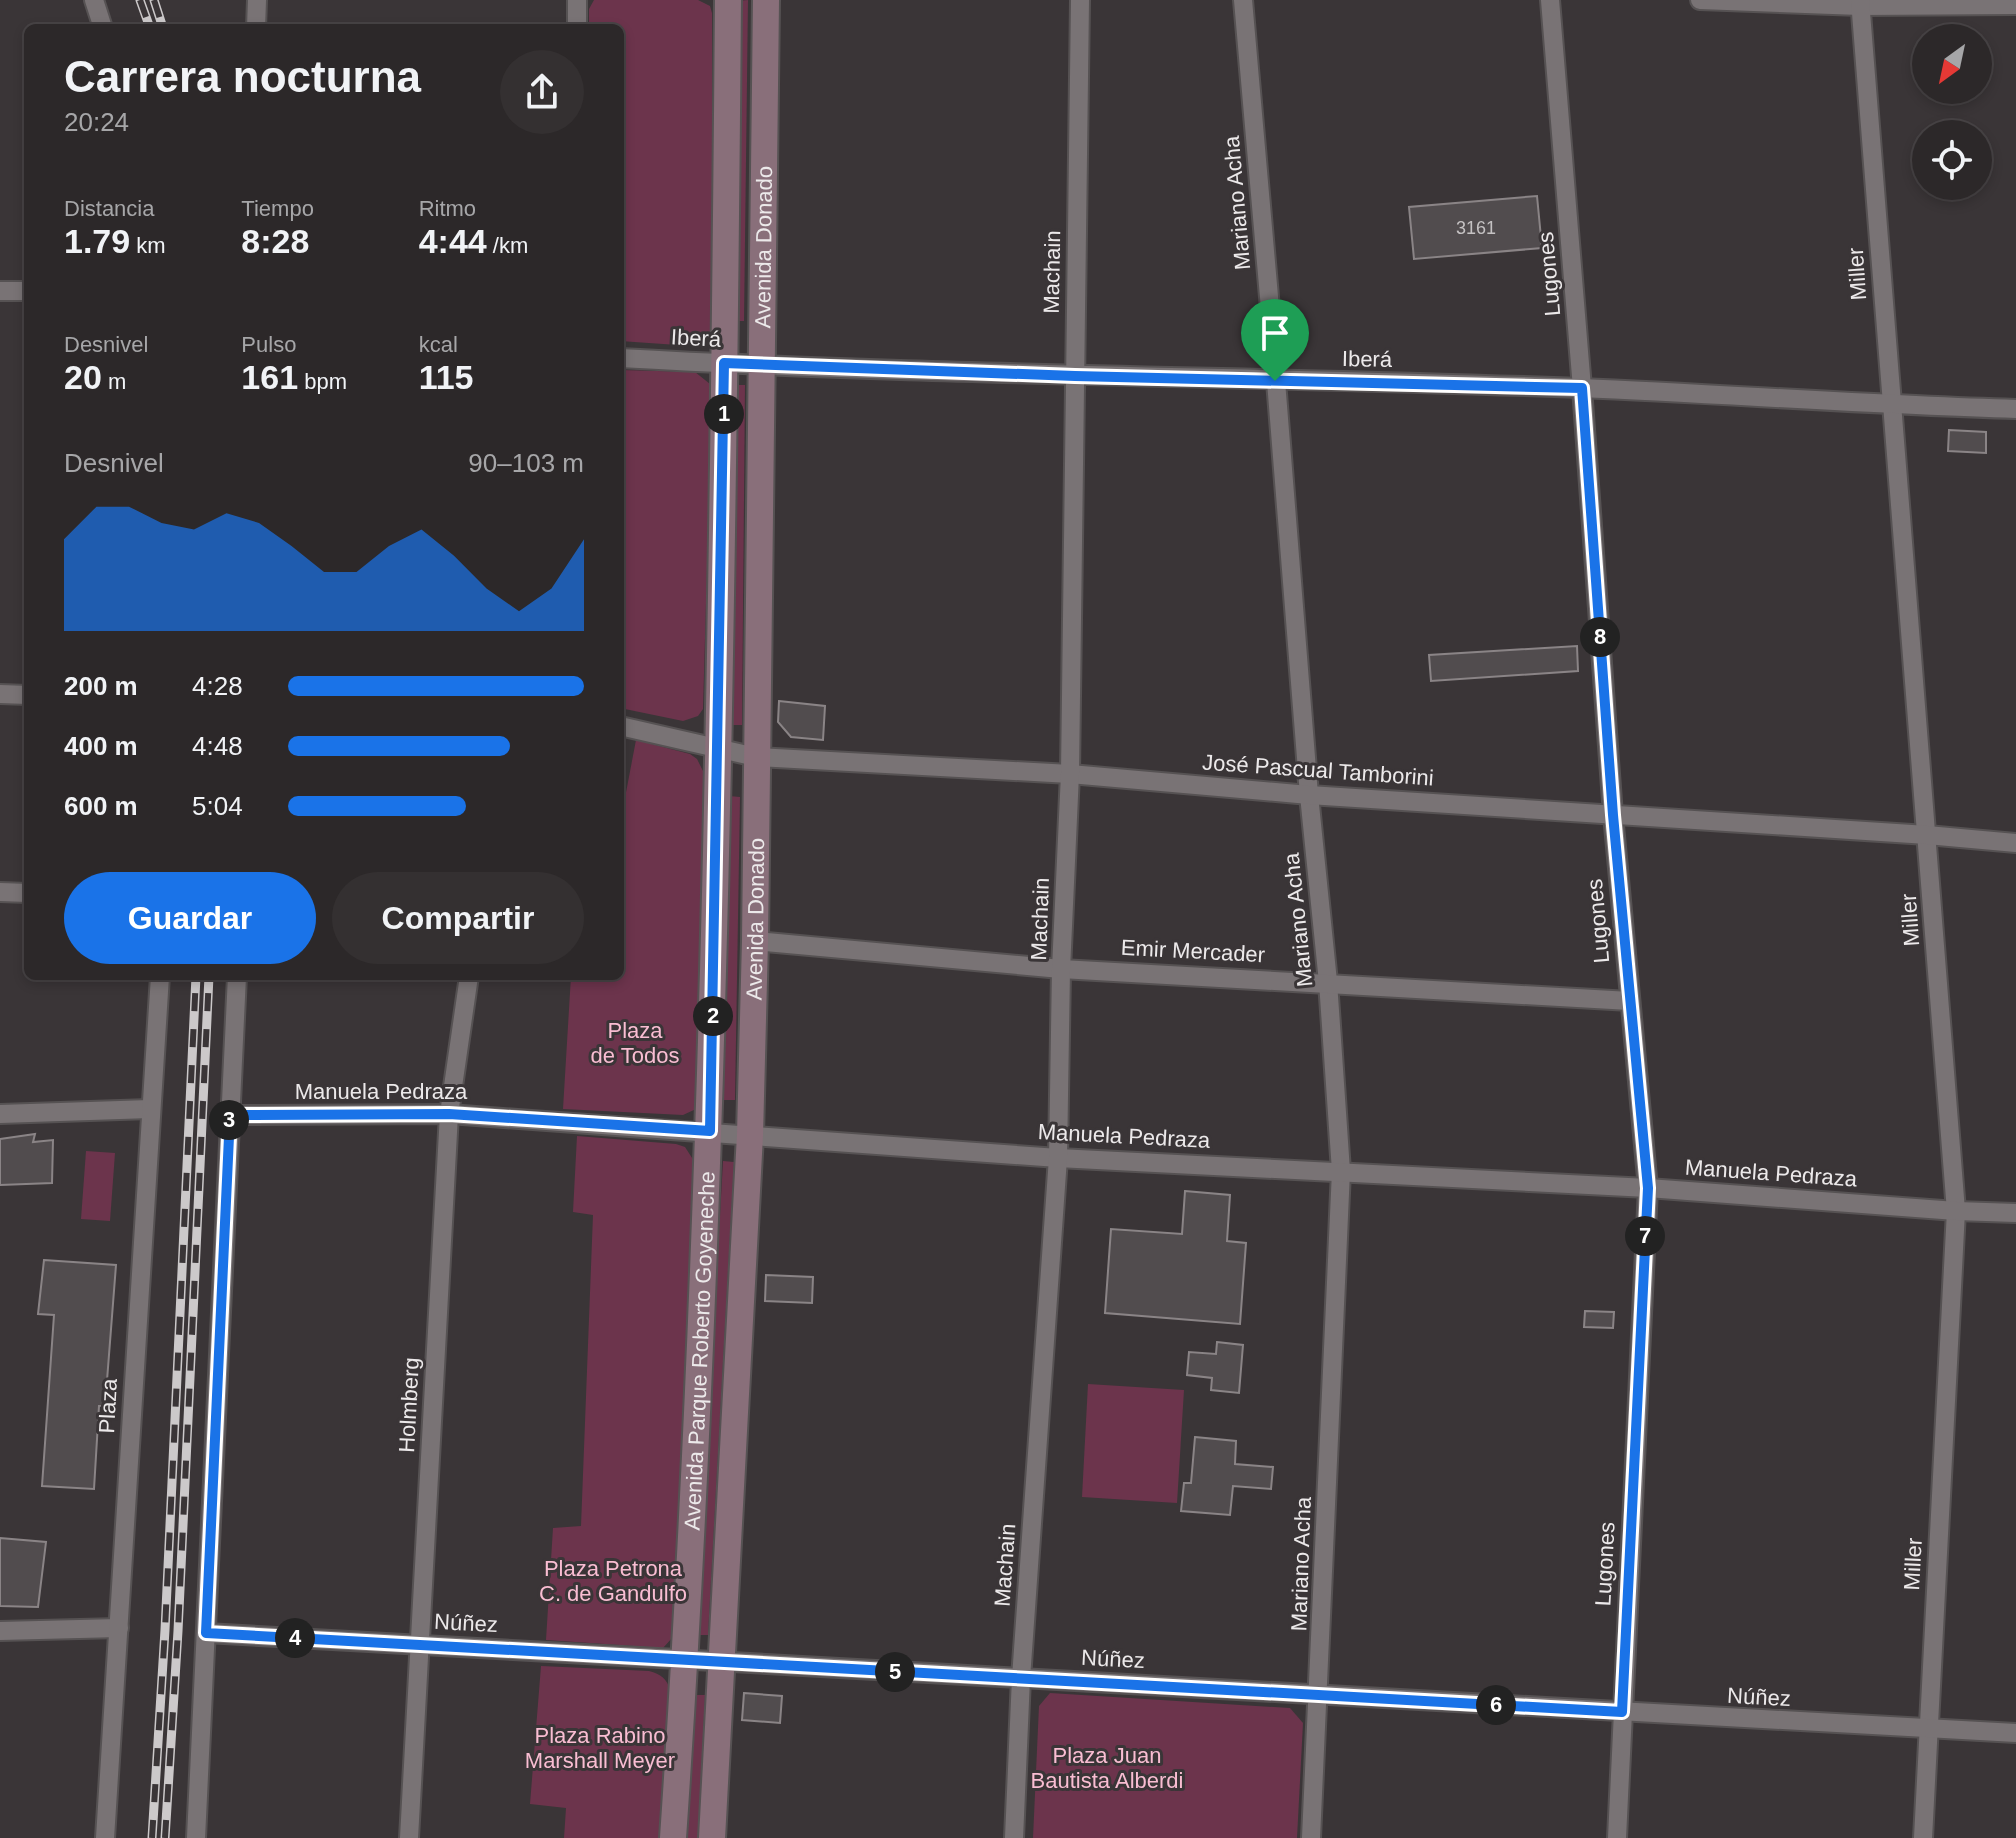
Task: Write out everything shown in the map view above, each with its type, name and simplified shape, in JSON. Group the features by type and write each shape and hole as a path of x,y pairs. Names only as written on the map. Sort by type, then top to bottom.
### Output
{"main road":[{"name":"Avenida Parque Roberto Goyeneche","path":"673,1838 685,1661 710,1131 728,0"},
{"name":"Avenida Donado","path":"712,1838 750,1135 766,0"}],"street":[{"path":"94,0 102,24"},
{"path":"256,24 257,0"},
{"path":"577,0 577,24"},
{"name":"Machain","path":"1014,1838 1021,1678 1058,1158 1061,969 1070,774 1080,0"},
{"name":"Mariano Acha","path":"1243,0 1309,795 1328,982 1341,1171 1311,1838"},
{"name":"Lugones","path":"1550,0 1613,815 1648,1188 1617,1838"},
{"path":"1700,0 2016,5"},
{"name":"Miller","path":"1860,3 1956,1211 1923,1838"},
{"path":"0,291 24,291"},
{"name":"Iberá","path":"624,358 759,366 1075,376 1582,388 1892,406 2016,409"},
{"path":"0,694 24,695"},
{"name":"José Pascual Tamborini","path":"624,727 756,757 1070,774 1309,795 2016,843"},
{"path":"0,892 24,893"},
{"name":"Emir Mercader","path":"755,941 1061,969 1630,1001"},
{"name":"Plaza","path":"105,1838 160,980"},
{"path":"196,1838 237,980"},
{"name":"Holmberg","path":"409,1838 449,1114 468,980"},
{"path":"0,1114 150,1109"},
{"name":"Manuela Pedraza","path":"230,1115 449,1114 1058,1158 1648,1188 2016,1213"},
{"path":"0,1631 119,1628"},
{"name":"Núñez","path":"206,1633 2016,1733"}],"green space":[{"path":"594,0 698,0 710,6 712,331 704,341 692,346 624,341 624,24 589,24 589,9"},
{"path":"748,0 744,321 736,321 737,1"},
{"path":"624,370 695,372 710,384 712,391 703,709 698,716 683,721 624,709"},
{"path":"735,385 745,385 742,725 729,725"},
{"name":"Plaza de Todos","path":"636,740 690,754 697,759 704,773 700,1104 683,1115 563,1109 571,980 624,980 624,803"},
{"path":"729,796 740,797 735,1100 721,1100"},
{"name":"Plaza Petrona C. de Gandulfo","path":"577,1136 676,1144 685,1147 694,1161 676,1627 663,1648 546,1640 553,1528 581,1526 593,1215 573,1212"},
{"path":"86,1151 115,1153 110,1221 81,1219"},
{"path":"723,1161 734,1162 708,1635 697,1635"},
{"path":"1088,1384 1184,1390 1177,1503 1082,1497"},
{"name":"Plaza Rabino Marshall Meyer","path":"541,1666 649,1671 665,1680 670,1690 659,1838 564,1838 566,1808 530,1804"},
{"name":"Plaza Juan Bautista Alberdi","path":"1050,1693 1290,1708 1303,1723 1297,1838 1033,1838 1039,1706"},
{"path":"693,1695 705,1695 698,1838 685,1838"}],"building":[{"path":"1537,196 1542,248 1414,259 1409,207"},
{"path":"1949,430 1986,432 1986,453 1948,451"},
{"path":"1577,646 1578,671 1431,681 1429,655"},
{"path":"779,701 825,706 823,740 791,737 778,722"},
{"path":"35,1134 33,1142 53,1140 52,1183 0,1185 0,1139"},
{"path":"1185,1191 1230,1195 1227,1241 1246,1243 1240,1324 1105,1313 1111,1229 1182,1234"},
{"path":"44,1260 116,1265 105,1406 99,1406 94,1489 42,1486 54,1315 38,1314"},
{"path":"766,1275 813,1277 812,1303 765,1301"},
{"path":"1585,1311 1614,1312 1613,1328 1584,1327"},
{"path":"1217,1342 1243,1345 1239,1393 1211,1390 1212,1378 1187,1375 1189,1352 1216,1354"},
{"path":"1195,1437 1236,1441 1235,1464 1273,1467 1271,1489 1233,1486 1230,1515 1181,1511 1184,1483 1191,1483"},
{"path":"0,1538 46,1542 38,1607 0,1606"},
{"path":"744,1693 782,1696 780,1723 742,1720"}],"railway":[{"path":"140,0 149,24"},
{"path":"154,0 162,24"},
{"path":"152,1838 196,980"},
{"path":"165,1838 178,1631 209,980"}],"route":[{"path":"724,363 1275,381 1582,388 1613,815 1648,1188 1622,1712 206,1633 230,1115 449,1114 710,1131 724,363"}]}
